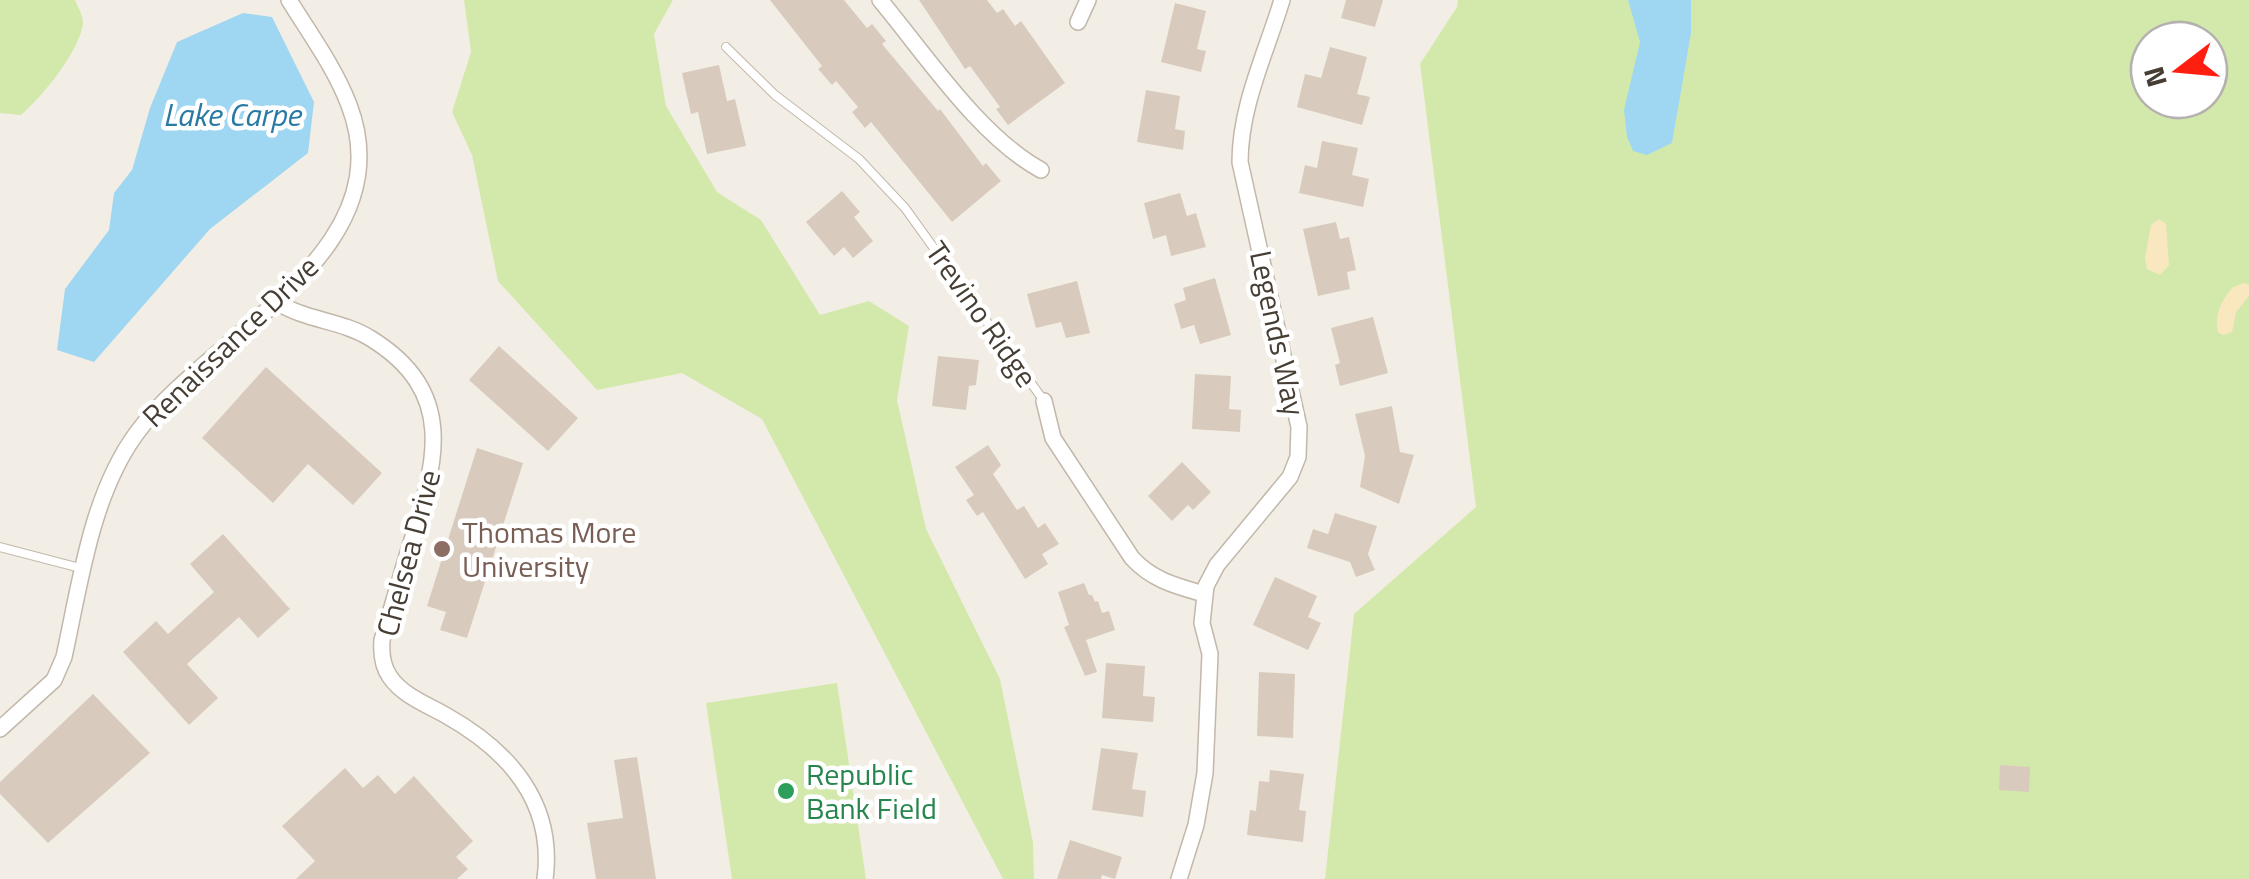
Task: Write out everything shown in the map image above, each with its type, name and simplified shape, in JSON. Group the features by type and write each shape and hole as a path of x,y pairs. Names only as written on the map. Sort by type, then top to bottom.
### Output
{"street":[{"path":"880,0 992,134 1014,156 1041,170"},
{"path":"1078,22 1088,0"},
{"name":"Legends Way","path":"1204,594 1217,565 1290,476 1298,457 1299,427 1240,162 1246,108 1282,0"},
{"name":"Renaissance Drive","path":"0,728 54,680 64,657 104,496 135,434 158,406 277,302 306,272 344,219 357,186 360,150 351,109 338,79 288,1"},
{"name":"Chelsea Drive","path":"277,302 313,320 350,328 370,338 398,359 426,398 432,423 432,476 382,640 381,657 388,676 403,691 469,728 512,764 541,820 545,879"},
{"name":"Trevino Ridge","path":"1044,401 1053,438 1132,558 1162,582 1204,594"},
{"path":"1180,879 1196,825 1205,773 1210,654 1202,623 1204,594"}],"lane":[{"name":"Trevino Ridge","path":"726,48 775,95 859,159 905,208 1044,401"},
{"path":"0,547 84,569"}],"green space":[{"path":"0,0 75,0 83,20 68,60 21,115 0,113"},
{"path":"464,0 673,0 654,34 666,106 717,192 761,220 820,315 869,301 909,326 897,400 926,529 1000,679 1033,842 1034,879 1003,879 762,419 682,373 597,390 498,281 472,155 452,112 471,52"},
{"path":"1458,0 2249,0 2249,879 1325,879 1354,614 1476,507 1420,64"},
{"name":"Republic Bank Field","path":"837,683 866,879 732,879 706,703"}],"sand":[{"path":"2159,219 2166,224 2169,265 2160,275 2147,269 2145,258 2151,225"},
{"path":"2249,285 2249,296 2236,312 2232,332 2223,335 2217,326 2220,308 2233,287"}],"water":[{"path":"1628,0 1691,0 1691,33 1672,143 1647,155 1633,151 1627,137 1624,110 1640,42"},
{"name":"Lake Carpe","path":"243,13 272,17 314,102 308,153 210,229 94,362 57,350 65,289 109,230 114,193 132,170 150,108 177,42"}],"building":[{"path":"770,0 844,0 867,28 872,24 886,41 882,44 940,109 983,166 986,163 1001,181 952,222 871,122 865,128 852,112 858,107 836,81 832,85 818,69 822,66"},
{"path":"919,0 987,0 997,13 1003,9 1015,26 1021,21 1065,83 1008,125 996,109 1000,107 970,66 965,69"},
{"path":"1346,0 1383,0 1375,27 1341,18"},
{"path":"1175,3 1206,11 1197,49 1206,51 1201,72 1161,62"},
{"path":"1330,47 1367,57 1357,94 1370,97 1362,125 1297,107 1305,74 1321,78"},
{"path":"719,65 727,101 735,99 746,146 707,154 698,112 691,114 682,73"},
{"path":"1146,90 1180,96 1175,129 1185,131 1183,150 1137,142"},
{"path":"1322,141 1358,148 1352,175 1369,179 1363,207 1299,193 1305,165 1317,168"},
{"path":"842,191 860,212 854,217 873,241 853,258 844,247 834,256 806,222"},
{"path":"1180,193 1187,216 1196,213 1206,247 1171,256 1166,235 1153,239 1144,203"},
{"path":"1336,222 1340,239 1349,237 1356,270 1347,272 1350,289 1318,296 1303,229"},
{"path":"1215,278 1231,335 1200,344 1194,325 1181,329 1174,304 1186,300 1183,288"},
{"path":"1077,281 1090,333 1066,338 1061,322 1036,328 1027,294"},
{"path":"1373,317 1388,373 1340,386 1335,365 1340,363 1331,328"},
{"path":"499,346 578,418 548,451 469,380"},
{"path":"938,356 979,360 976,385 969,386 966,410 932,406"},
{"path":"266,367 382,473 353,505 308,464 273,503 202,438"},
{"path":"1195,374 1231,376 1229,409 1241,410 1240,432 1192,429"},
{"path":"1392,406 1400,452 1414,455 1399,504 1360,487 1365,456 1355,414"},
{"path":"988,445 1001,465 993,474 1017,510 1024,506 1038,528 1045,523 1059,544 1042,554 1048,564 1025,579 983,512 977,516 966,500 974,495 955,467"},
{"path":"477,448 523,463 467,638 440,630 446,612 427,606"},
{"path":"1182,462 1211,492 1193,510 1188,505 1172,521 1148,496"},
{"path":"1335,513 1377,526 1368,554 1375,570 1356,577 1350,562 1307,548 1313,529 1328,534"},
{"path":"223,534 290,609 258,638 239,617 187,664 218,698 189,725 123,652 156,621 168,634 214,592 190,564"},
{"path":"1275,577 1317,596 1308,617 1321,623 1308,650 1253,625"},
{"path":"1084,583 1102,613 1109,611 1115,630 1086,640 1097,672 1085,676 1064,627 1069,625 1058,592"},
{"path":"1106,663 1145,666 1143,696 1155,697 1153,722 1102,718"},
{"path":"1259,672 1295,674 1293,738 1257,736"},
{"path":"93,694 150,753 48,843 0,794 0,782"},
{"path":"1101,748 1138,753 1132,789 1146,791 1143,817 1092,810"},
{"path":"637,757 656,879 596,879 587,823 623,818 614,760"},
{"path":"2000,765 2030,767 2029,792 1999,790"},
{"path":"345,768 363,788 378,775 395,794 414,776 473,841 456,857 468,869 457,879 296,879 315,861 282,826"},
{"path":"1270,770 1304,774 1299,810 1306,811 1303,842 1247,835 1250,810 1256,811 1259,781 1269,782"},
{"path":"1070,840 1122,857 1115,879 1102,875 1101,879 1057,879"}],"place":[{"name":"Thomas More University","path":"442,549"},
{"name":"Republic Bank Field","path":"786,791"}]}
